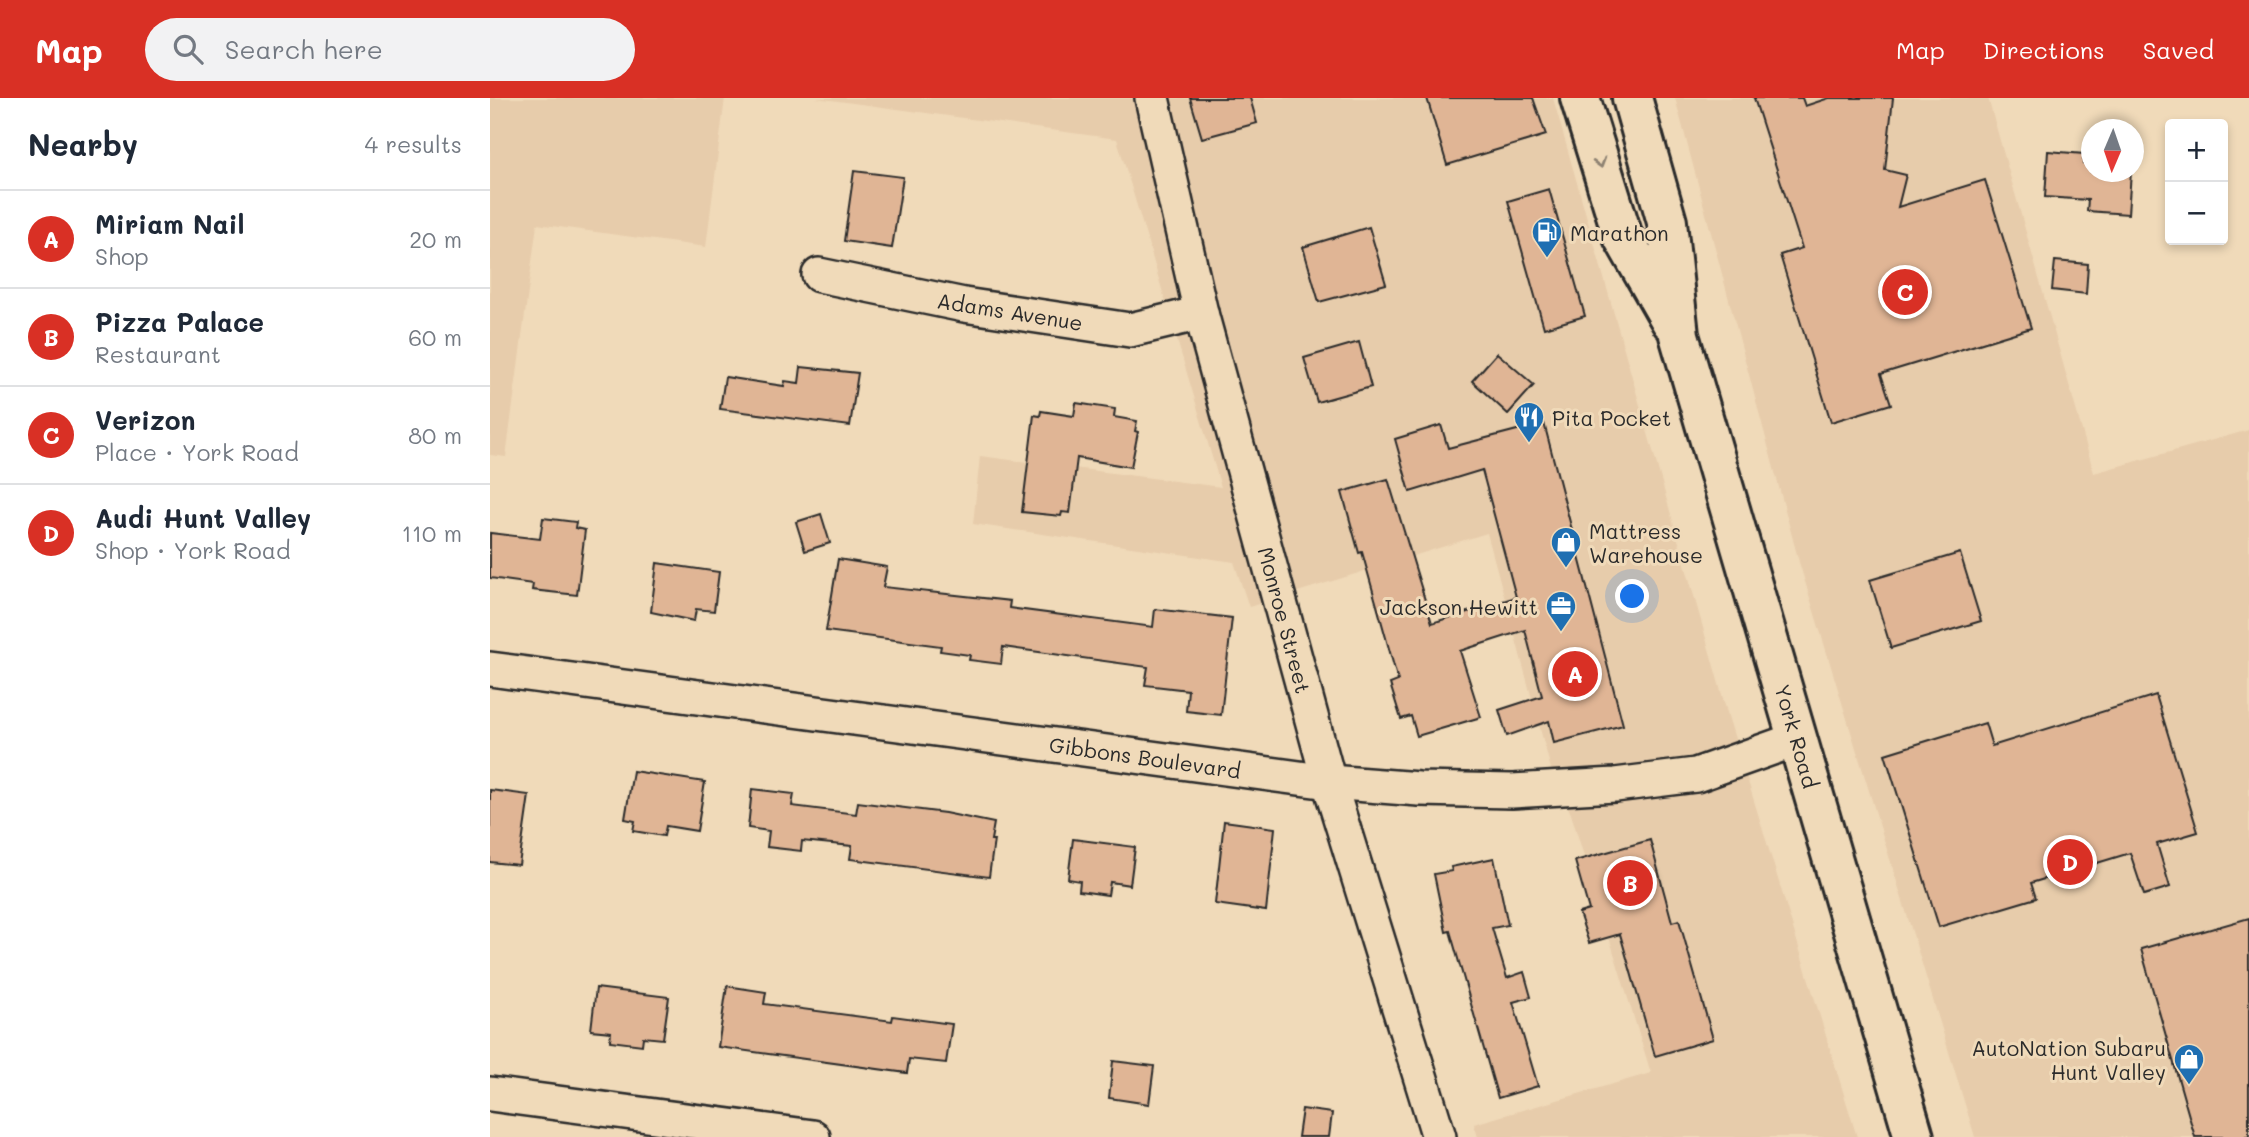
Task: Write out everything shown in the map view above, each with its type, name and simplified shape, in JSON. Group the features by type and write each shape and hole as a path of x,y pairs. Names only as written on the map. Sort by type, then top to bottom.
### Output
{"main road":[{"name":"York Road","path":"1580,98 1623,237 1679,335"},
{"name":"York Road","path":"1632,98 1667,222 1679,335 1914,1137"}],"street":[{"name":"Monroe Street","path":"1152,98 1201,313 1329,782 1438,1137"},
{"name":"Adams Avenue","path":"819,275 964,306 1130,330 1201,313"},
{"name":"Gibbons Boulevard","path":"490,668 1329,782 1419,789 1512,791 1615,785 1696,775 1797,739"},
{"path":"490,1094 813,1137"}],"shaded area":[{"path":"490,98 725,98 706,247 537,224 506,457 490,455"},
{"path":"816,98 1553,98 1728,716 1857,1137 1478,1137 1474,1124 1651,1073 1571,814 1551,769 1487,533 1249,607 1234,562 973,524 980,456 1221,487 1117,139"},
{"path":"1675,98 1988,98 2094,473 2249,430 2249,1137 1975,1137 1799,562"}],"building":[{"path":"1190,98 1250,98 1257,123 1202,138"},
{"path":"1427,98 1533,98 1546,135 1447,165"},
{"path":"1754,98 1802,98 1805,106 1829,98 1893,98 1885,170 1906,175 1898,207 1985,180 2031,328 1881,374 1891,404 1831,422 1780,255 1802,248"},
{"path":"2048,151 2081,154 2081,182 2130,182 2128,214 2087,211 2088,200 2045,197"},
{"path":"854,171 903,177 892,248 844,241"},
{"name":"Marathon","path":"1549,189 1585,316 1544,328 1508,201"},
{"path":"1369,227 1386,284 1319,302 1303,247"},
{"path":"2055,261 2088,264 2086,294 2052,290"},
{"path":"1359,342 1371,387 1317,402 1304,358"},
{"path":"1497,353 1534,385 1508,414 1472,381"},
{"path":"801,367 858,373 850,426 720,409 725,377 784,386 785,381 799,383"},
{"path":"1076,403 1115,409 1114,417 1137,421 1135,431 1138,432 1131,467 1077,458 1070,513 1062,512 1061,516 1022,512 1034,415 1040,416 1041,411 1074,416"},
{"path":"1544,423 1623,725 1554,743 1549,721 1507,736 1499,710 1542,696 1525,630 1460,651 1481,717 1417,736 1411,716 1401,719 1390,684 1398,681 1362,552 1359,553 1342,492 1388,479 1432,623 1516,597 1482,470 1410,492 1395,439 1441,425 1448,448"},
{"path":"821,514 830,543 805,551 796,522"},
{"path":"543,518 576,522 575,528 585,530 577,595 532,590 533,584 490,578 490,533 540,539"},
{"path":"1960,553 1981,621 1891,648 1870,580"},
{"path":"838,559 887,567 883,587 1010,601 1009,608 1153,627 1155,609 1232,618 1221,715 1186,711 1188,690 1145,685 1148,667 1003,647 1001,664 969,660 970,655 940,651 941,646 826,631"},
{"path":"657,563 719,572 714,611 696,609 694,621 651,612"},
{"path":"2156,695 2198,832 2157,844 2170,887 2144,895 2130,853 2031,883 2036,898 1939,927 1885,754 1985,723 1992,746"},
{"path":"633,771 705,782 697,831 666,826 664,836 633,831 635,821 625,819"},
{"path":"752,789 794,794 792,806 856,814 858,802 945,813 994,823 989,877 850,859 852,846 802,841 801,851 767,847 769,831 748,828"},
{"path":"490,790 529,795 519,865 490,862"},
{"path":"1224,821 1275,828 1266,911 1215,904"},
{"path":"1073,839 1135,847 1130,885 1110,882 1108,895 1079,891 1080,881 1068,879"},
{"path":"1650,840 1672,922 1679,920 1713,1039 1655,1056 1620,934 1589,943 1579,913 1589,910 1575,861"},
{"path":"1494,858 1508,925 1492,928 1507,978 1524,972 1531,997 1513,1002 1538,1086 1498,1098 1450,931 1446,932 1434,874 1452,871 1451,867"},
{"path":"2249,918 2249,1137 2195,1137 2141,949"},
{"path":"727,986 766,992 764,1004 892,1021 893,1016 952,1024 946,1063 909,1059 907,1073 718,1047"},
{"path":"596,988 669,997 663,1039 643,1037 642,1045 610,1041 611,1032 591,1030"},
{"path":"1113,1061 1154,1066 1149,1104 1109,1098"},
{"path":"1302,1109 1332,1113 1329,1137 1298,1137"}],"place":[{"name":"Marathon","path":"1547,259"},
{"name":"Verizon","path":"1905,292"},
{"name":"Pita Pocket","path":"1529,444"},
{"name":"Mattress Warehouse","path":"1566,569"},
{"name":"Jackson Hewitt","path":"1561,633"},
{"name":"Miriam Nail","path":"1575,674"},
{"name":"Audi Hunt Valley","path":"2070,862"},
{"name":"Pizza Palace","path":"1630,883"},
{"name":"AutoNation Subaru Hunt Valley","path":"2189,1086"}]}
